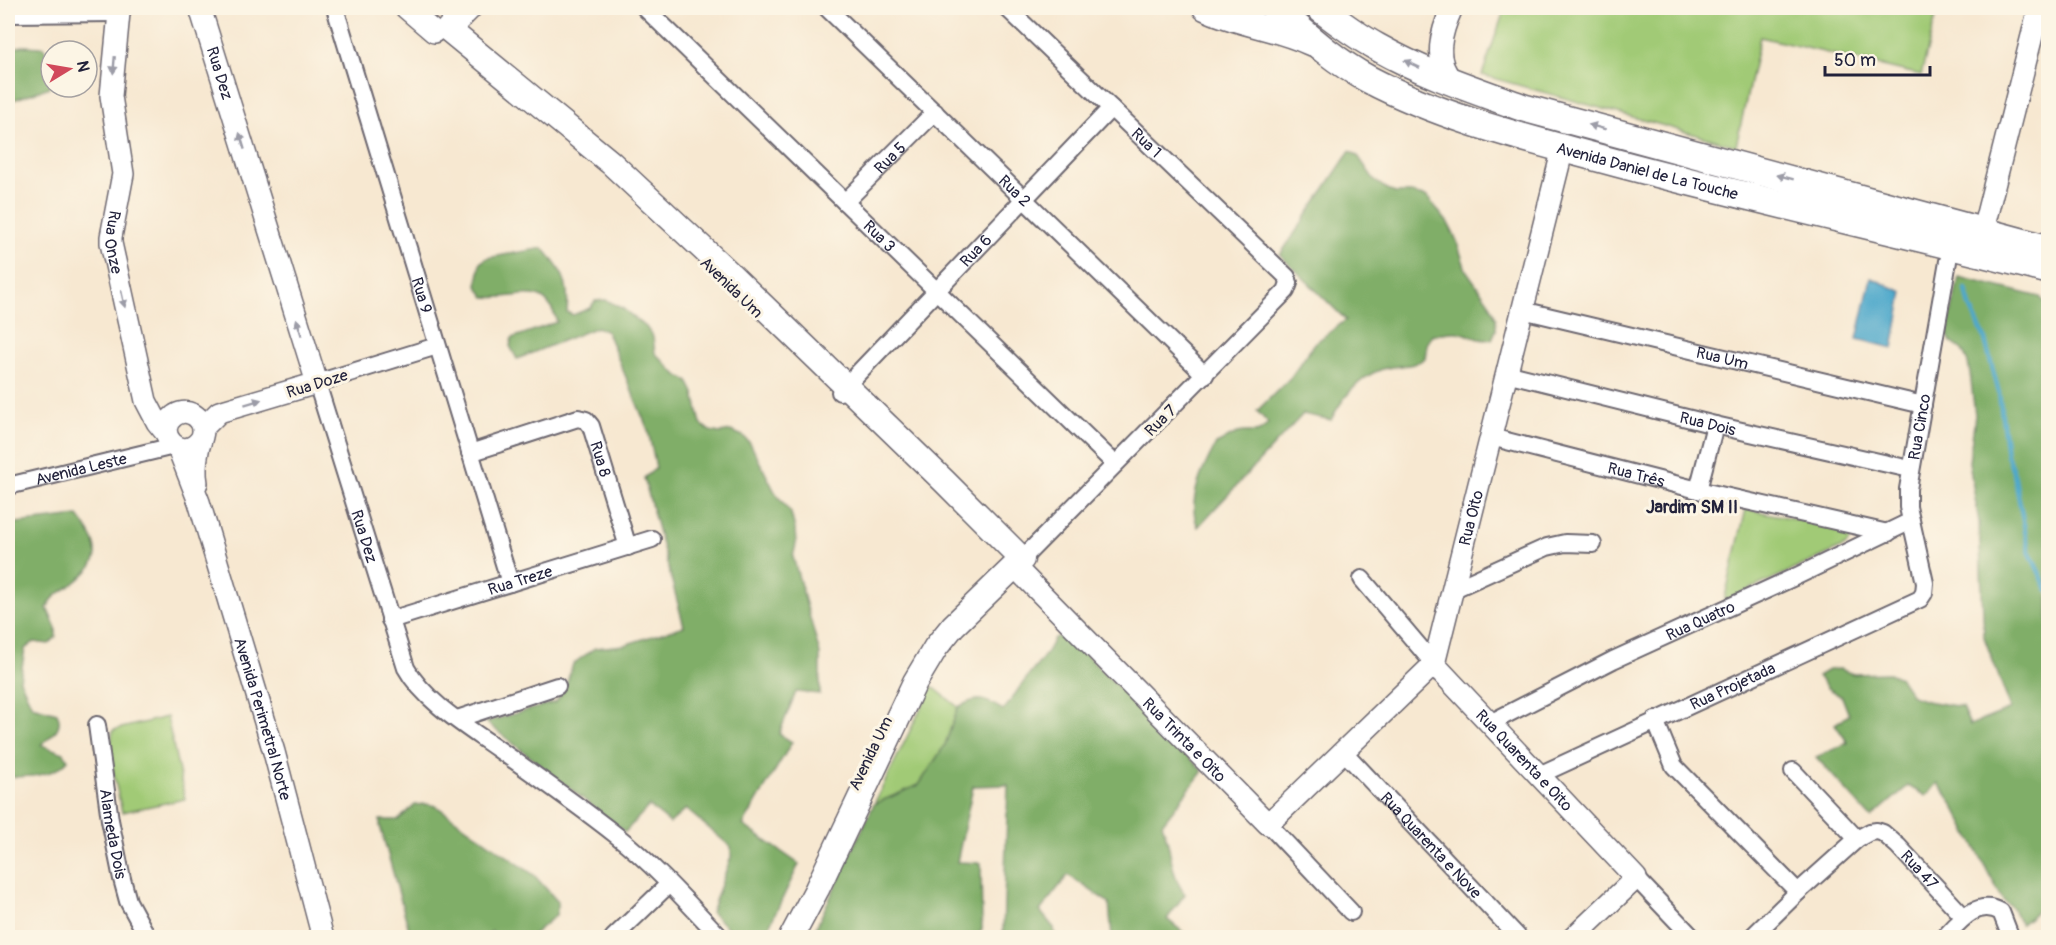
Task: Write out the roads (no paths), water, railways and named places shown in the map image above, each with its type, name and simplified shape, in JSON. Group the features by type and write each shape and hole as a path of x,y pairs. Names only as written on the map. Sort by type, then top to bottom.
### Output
{"main road":[{"path":"440,22 469,8"},
{"path":"1205,8 1221,15 1289,33 1319,47"},
{"name":"Avenida Daniel de La Touche","path":"1275,8 1319,47 1366,77 1415,102 1488,127 1749,197 2002,247 2049,249"},
{"name":"Avenida Daniel de La Touche","path":"1320,8 1378,48 1454,83 1524,108 1842,192 2002,247 2049,270"},
{"name":"Avenida Um","path":"440,22 520,103 605,169 842,389 938,487 1015,559"},
{"path":"1842,192 2049,232"},
{"path":"1749,197 1948,261 2049,286"},
{"name":"Avenida Um","path":"780,938 906,680 930,639 947,615 1015,559"},
{"name":"Avenida Um","path":"791,938 817,889 915,682 936,647 953,626 1015,559"}],"street":[{"name":"Rua Dez","path":"200,8 390,620 412,679 457,719 618,837 669,884 721,938"},
{"name":"Rua 9","path":"335,8 510,583"},
{"path":"406,8 440,22"},
{"name":"Rua 3","path":"645,8 1115,464"},
{"name":"Rua 2","path":"827,8 1205,375"},
{"name":"Rua 1","path":"1007,8 1287,277"},
{"path":"1452,8 1442,33 1440,53 1444,70 1454,83"},
{"path":"1986,218 2040,8"},
{"path":"8,14 120,10"},
{"name":"Rua Onze","path":"120,10 111,96 123,174 111,243 146,401 168,443"},
{"name":"Rua 6","path":"842,389 1111,108"},
{"name":"Rua 5","path":"845,201 934,112"},
{"name":"Rua Oito","path":"1434,664 1563,148"},
{"name":"Rua Cinco","path":"1924,593 1925,583 1908,507 1910,469 1948,261"},
{"name":"Rua 7","path":"1015,559 1205,375 1286,291 1289,283 1287,277"},
{"name":"Rua Um","path":"1522,310 1923,405"},
{"name":"Rua Doze","path":"202,434 219,412 437,346"},
{"name":"Rua Dois","path":"1506,373 1715,425 1910,469"},
{"path":"185,412 197,417 202,434 193,447 168,443 169,421 173,416 185,412"},
{"name":"Rua 8","path":"470,453 578,418 586,420 591,426 628,547"},
{"path":"1698,490 1715,425"},
{"name":"Avenida Perimetral Norte","path":"199,502 196,470 202,434"},
{"name":"Rua Três","path":"1491,437 1698,490 1888,533"},
{"name":"Avenida Leste","path":"8,486 168,443"},
{"name":"Avenida Perimetral Norte","path":"168,443 199,502 274,752 323,938"},
{"name":"Rua Quatro","path":"1490,723 1613,660 1911,521"},
{"name":"Rua Treze","path":"390,620 652,539"},
{"path":"1452,590 1547,547 1565,543 1593,544"},
{"name":"Rua Trinta e Oito","path":"1015,559 1351,912"},
{"name":"Rua Quarenta e Oito","path":"1362,579 1434,664 1693,938"},
{"name":"Rua Projetada","path":"1539,775 1911,603 1924,593"},
{"path":"1268,824 1434,664"},
{"path":"457,719 557,686"},
{"path":"1655,720 1674,766 1798,892"},
{"name":"Alameda Dois","path":"97,725 110,820 122,879 128,901 148,938"},
{"name":"Rua Quarenta e Nove","path":"1343,751 1519,938"},
{"path":"1751,938 1798,892 1864,836 1793,771"},
{"name":"Rua 47","path":"1864,836 1877,831 1889,837 1970,913"},
{"path":"1573,938 1636,878"},
{"path":"614,938 669,884"},
{"path":"1944,938 1970,913 1988,908 2001,912 2012,938"}],"water":[{"path":"1871,278 1903,292 1893,348 1857,339"}],"waterway":[{"path":"1966,289 1970,307 1984,336 1999,393 2007,455 2014,474 2029,551 2048,591"}],"district":[{"name":"Jardim SM II","path":"1692,507"}]}
